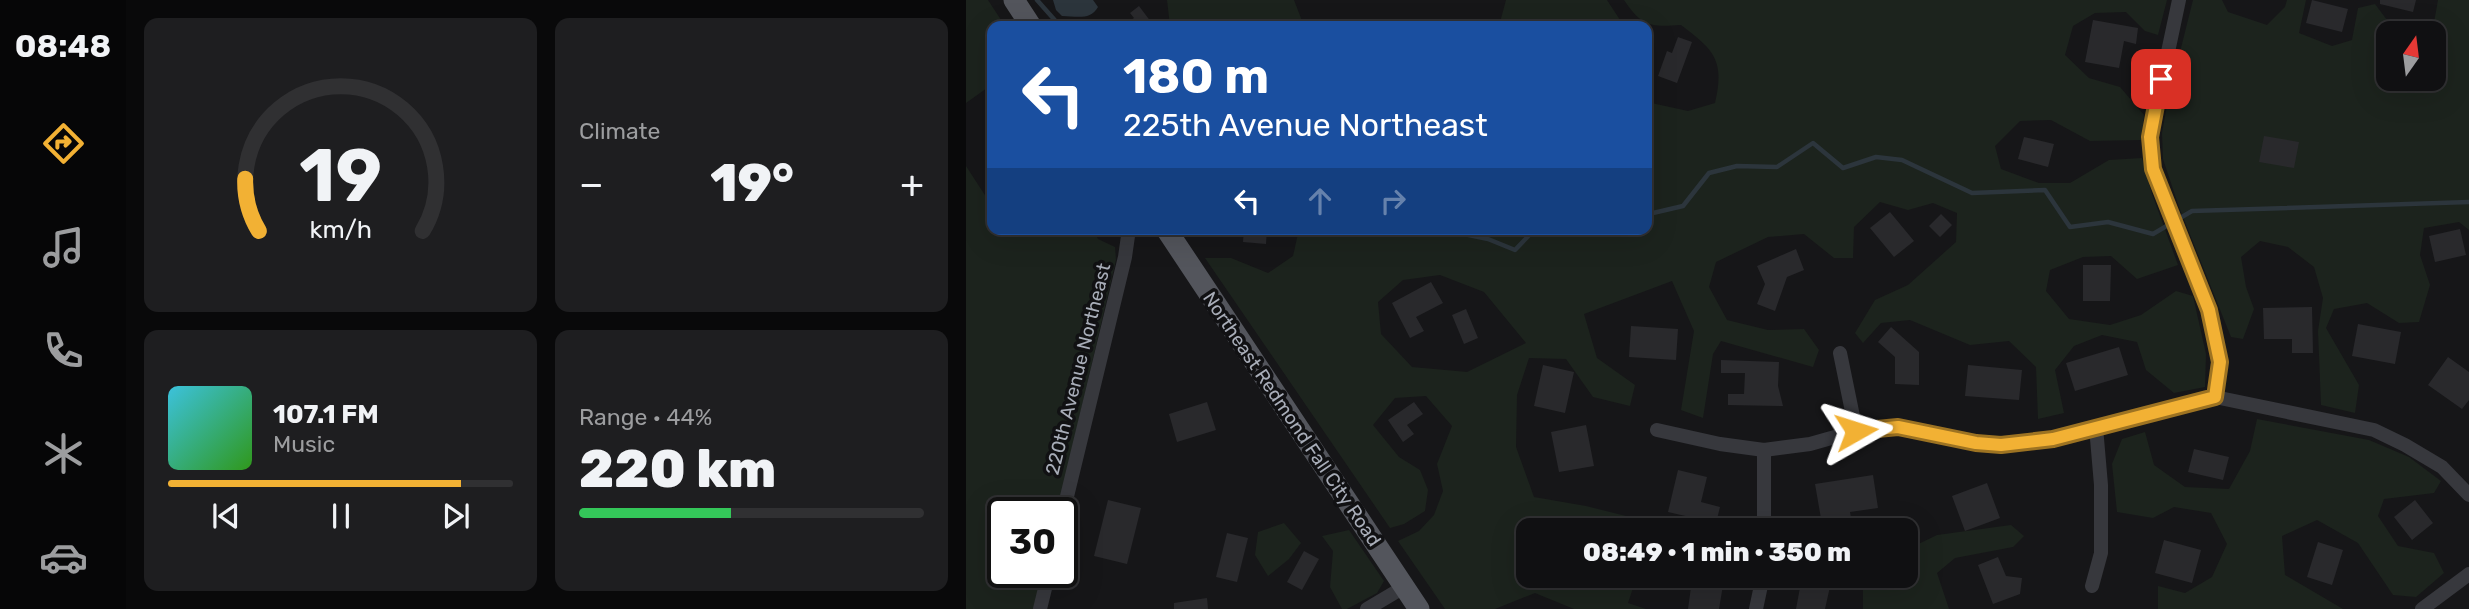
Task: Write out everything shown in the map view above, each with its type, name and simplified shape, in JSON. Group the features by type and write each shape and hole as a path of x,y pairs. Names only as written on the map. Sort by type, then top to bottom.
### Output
{"main road":[{"name":"Northeast Redmond Fall City Road","path":"1170,235 1419,609"}],"street":[{"path":"2179,0 2150,137 2153,169 2209,310 2220,362 2215,397"},
{"name":"220th Avenue Northeast","path":"1067,497 1128,235"},
{"path":"1840,354 1856,431"},
{"path":"1657,430 1763,450 1810,444 1856,431 1898,427 1976,443 2001,445 2053,439 2215,397 2374,430 2442,467 2469,495"},
{"path":"2092,586 2101,553 2101,485 2096,426"},
{"path":"1763,450 1764,518"},
{"path":"2422,609 2469,574"},
{"path":"1367,609 1404,587"},
{"path":"1040,609 1045,588"},
{"path":"1756,609 1760,588"}],"shaded area":[{"path":"966,0 988,0 1002,21 987,21 987,88 966,103"},
{"path":"1053,0 1093,0 1098,7 1087,16 1062,16 1056,10"},
{"path":"1167,0 1294,0 1302,21 1169,21"},
{"path":"1506,0 1607,0 1621,21 1500,21"},
{"path":"1624,0 2167,0 2158,35 2145,31 2126,12 2095,13 2073,26 2065,55 2089,78 2120,87 2144,115 2142,140 2090,141 2051,120 2020,121 1995,146 2001,169 2039,183 2070,183 2109,160 2142,158 2178,265 2137,279 2111,256 2083,257 2050,270 2046,291 2069,319 2110,325 2141,315 2176,291 2193,296 2206,354 2205,387 2174,393 2146,370 2137,342 2102,335 2074,346 2055,370 2064,413 2038,419 2036,367 2009,341 1970,345 1910,320 1881,323 1863,343 1855,333 1875,300 1908,285 1956,242 1957,213 1933,203 1908,210 1880,202 1854,227 1853,258 1834,258 1804,234 1768,237 1716,262 1709,287 1727,320 1768,330 1804,329 1819,350 1813,367 1721,341 1713,354 1703,418 1681,410 1694,331 1672,281 1584,314 1597,358 1635,385 1630,406 1593,397 1566,359 1529,358 1517,395 1516,447 1534,497 1586,506 1632,518 1516,518 1516,588 1633,588 1628,603 1646,609 1574,609 1535,593 1495,609 1445,609 1398,541 1419,531 1434,515 1443,491 1437,464 1452,426 1426,396 1395,398 1373,425 1399,457 1420,470 1428,490 1425,511 1404,524 1390,528 1205,258 1231,258 1268,273 1293,256 1298,235 1652,235 1652,103 1688,111 1715,103 1719,76 1709,49 1681,25 1662,26 1642,20","holes":["1440,275 1484,292 1526,343 1467,372 1412,367 1381,334 1378,302 1403,280"]},
{"path":"2193,0 2222,0 2228,12 2267,25 2285,7 2287,0 2306,0 2299,33 2332,46 2352,40 2358,8 2375,4 2388,21 2376,21 2376,91 2446,91 2446,21 2434,21 2438,0 2469,0 2469,230 2459,222 2424,228 2420,255 2430,285 2419,322 2399,323 2367,303 2334,309 2326,328 2359,385 2355,413 2321,405 2318,331 2323,298 2314,267 2288,247 2260,241 2241,257 2246,287 2254,309 2243,339 2231,337 2179,207 2163,159 2162,133"},
{"path":"966,166 987,198 987,235 1096,235 1098,239 1115,247 1116,260 1061,497 987,497 987,588 1039,588 1034,609 966,609"},
{"path":"2257,419 2369,440 2409,457 2441,481 2434,493 2384,499 2378,516 2398,546 2434,553 2444,573 2416,597 2393,595 2358,543 2317,520 2282,536 2285,575 2343,609 2158,609 2158,586 2185,593 2212,577 2227,544 2211,513 2174,507 2153,518 2117,512 2112,464 2122,439 2145,432 2154,465 2185,487 2229,489 2250,451"},
{"path":"1284,523 1301,543 1289,559 1268,576 1255,555 1258,532"},
{"path":"2011,525 2024,536 2013,547 1955,558 1937,573 1949,609 1863,609 1863,590 1857,588 1918,588 1918,544 1937,535"},
{"path":"1349,530 1384,581 1377,593 1342,609 1330,587 1333,551 1322,536"}],"building":[{"path":"2312,0 2348,9 2342,32 2306,23"},
{"path":"2380,0 2416,0 2413,12 2380,4"},
{"path":"1139,6 1150,21 1130,21 1134,18 1130,13"},
{"path":"2093,20 2138,28 2136,44 2124,41 2119,68 2085,62"},
{"path":"1678,37 1692,42 1677,83 1658,76 1667,51 1672,53"},
{"path":"2264,136 2299,142 2294,168 2259,162"},
{"path":"2024,137 2054,144 2048,167 2018,159"},
{"path":"1890,212 1914,241 1894,257 1870,228"},
{"path":"1941,214 1952,225 1940,237 1929,226"},
{"path":"2460,229 2466,255 2435,262 2429,236"},
{"path":"1244,235 1267,235 1266,244 1243,242"},
{"path":"1796,249 1804,270 1787,277 1775,311 1757,304 1765,284 1757,266"},
{"path":"2083,265 2111,265 2110,301 2083,301"},
{"path":"1431,282 1443,303 1416,317 1424,331 1410,338 1392,303"},
{"path":"2312,307 2313,353 2292,353 2292,339 2264,339 2263,308"},
{"path":"1466,309 1478,338 1464,344 1452,315"},
{"path":"2358,324 2401,332 2395,364 2352,356"},
{"path":"1631,326 1678,329 1676,360 1629,357"},
{"path":"1891,327 1919,352 1919,385 1895,384 1895,357 1878,342"},
{"path":"2119,347 2128,375 2075,391 2066,363"},
{"path":"2448,357 2469,372 2469,400 2462,409 2428,385"},
{"path":"1721,360 1779,362 1778,386 1783,406 1728,405 1728,394 1744,394 1745,373 1721,373"},
{"path":"1543,365 1574,372 1565,413 1534,406"},
{"path":"1968,365 2022,370 2019,400 1965,396"},
{"path":"1207,402 1216,430 1177,442 1169,414"},
{"path":"1414,402 1423,414 1407,425 1414,434 1403,442 1388,420"},
{"path":"1586,425 1594,466 1559,472 1551,432"},
{"path":"2194,449 2229,457 2223,480 2188,472"},
{"path":"1678,470 1707,477 1701,502 1720,507 1717,518 1694,518 1668,512"},
{"path":"1873,475 1878,508 1850,512 1851,518 1821,518 1815,484"},
{"path":"1987,483 2000,518 1965,531 1952,496"},
{"path":"1108,500 1141,508 1127,564 1094,556"},
{"path":"2415,500 2433,523 2412,540 2394,517"},
{"path":"1227,533 1248,538 1237,582 1216,577"},
{"path":"2164,540 2201,550 2192,583 2155,573"},
{"path":"2318,542 2343,550 2332,585 2307,577"},
{"path":"1304,551 1319,559 1302,590 1287,582"},
{"path":"1998,557 2006,576 2022,578 2020,594 1993,604 1978,565"},
{"path":"1691,588 1722,588 1719,609 1688,609"},
{"path":"1800,588 1830,588 1825,609 1796,609"},
{"path":"1207,598 1208,609 1174,609 1174,603"}],"waterway":[{"path":"1037,0 1056,21"},
{"path":"1652,212 1683,206 1709,173 1737,166 1777,167 1813,143 1843,168 1876,157 1902,160 1972,193 2045,190 2070,227 2108,222 2153,234 2192,211 2469,202"},
{"path":"1469,235 1488,239 1515,250 1529,235"}],"route":[{"path":"1856,431 1898,427 1933,432 1976,443 2001,445 2053,439 2215,397 2220,362 2209,310 2153,169 2150,137 2161,79"}]}
